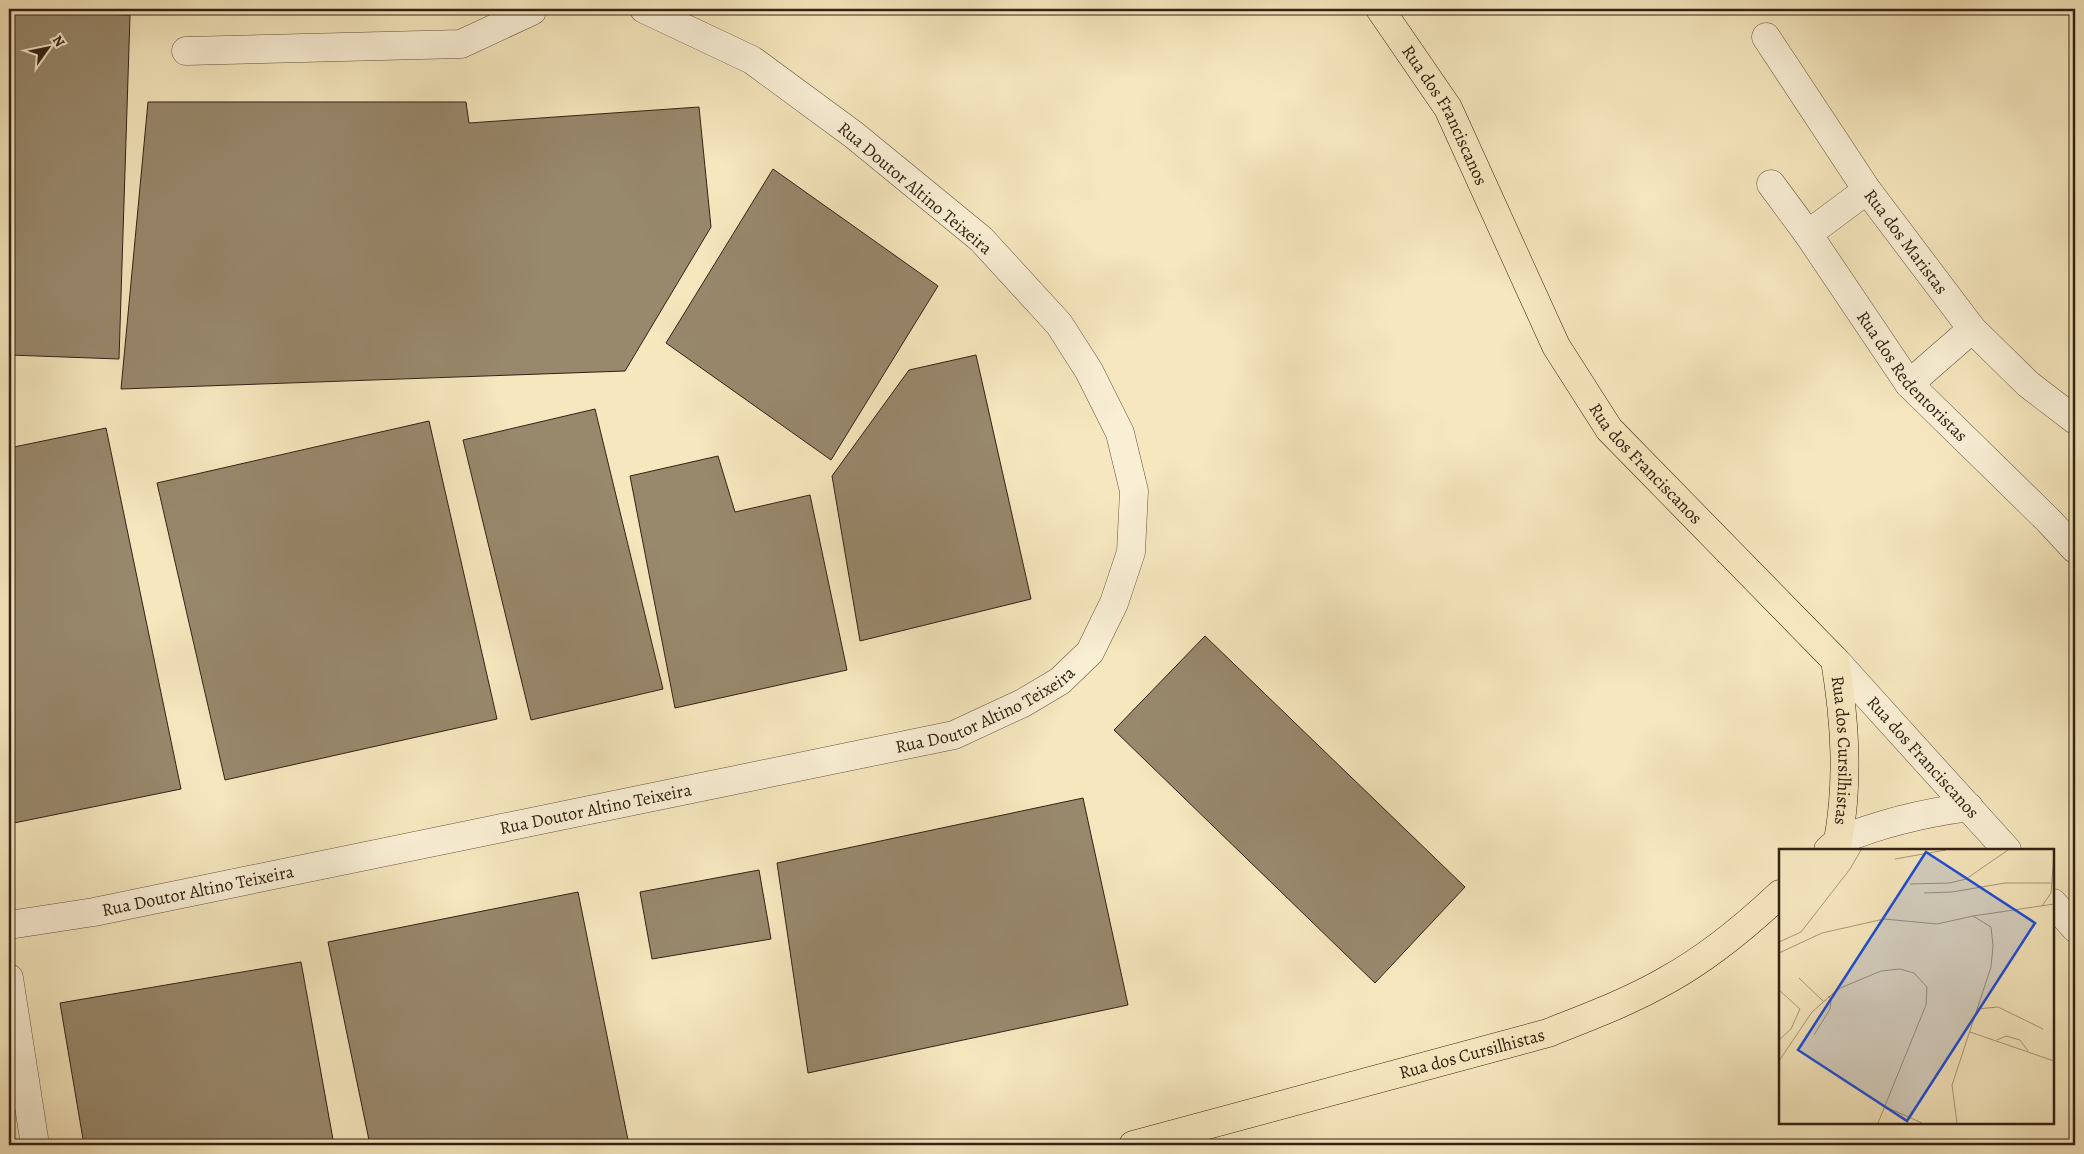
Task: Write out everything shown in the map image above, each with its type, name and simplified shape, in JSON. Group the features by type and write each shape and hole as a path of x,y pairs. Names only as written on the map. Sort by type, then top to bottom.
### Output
{"main road":[{"name":"Rua dos Franciscanos","path":"1380,9 1448,108 1556,346 1609,429 1835,660"},
{"name":"Rua dos Cursilhistas","path":"1833,845 1844,808 1846,754 1835,660"},
{"name":"Rua dos Cursilhistas","path":"1133,1145 1172,1141 1548,1033 1602,1012 1668,980 1711,952 1779,895"}],"street":[{"path":"186,51 461,44 532,12 532,9"},
{"name":"Rua Doutor Altino Teixeira","path":"9,925 94,912 954,735 1023,703 1060,681 1090,652 1114,602 1131,552 1134,491 1120,433 1089,371 1059,324 981,239 854,135 752,60 644,9"},
{"name":"Rua dos Maristas","path":"1766,37 1867,190 1972,328 2028,384 2075,420"},
{"name":"Rua dos Redentoristas","path":"1771,184 1808,234 1909,384 2048,520 2075,550"},
{"path":"1808,234 1867,190"},
{"path":"1909,384 1972,328"},
{"name":"Rua dos Franciscanos","path":"1835,660 2006,849"},
{"name":"Rua dos Cursilhistas","path":"1833,845 1874,826 1922,814 1969,807"},
{"path":"2054,903 2075,928"},
{"path":"9,978 35,1145"}],"building":[{"path":"9,11 130,15 119,359 9,355"},
{"path":"148,102 466,102 469,123 699,107 711,227 625,371 121,389"},
{"path":"773,169 938,286 831,460 666,343"},
{"path":"976,355 1031,599 860,641 832,476 909,370"},
{"path":"595,409 663,689 531,720 463,440"},
{"path":"429,421 497,719 225,780 157,483"},
{"path":"106,428 181,789 9,824 9,448"},
{"path":"718,456 735,512 810,495 847,670 675,708 630,476"},
{"path":"1205,636 1465,887 1375,983 1114,730"},
{"path":"1083,798 1128,1005 808,1073 777,863"},
{"path":"759,870 771,939 652,959 640,892"},
{"path":"578,892 629,1145 370,1145 328,942"},
{"path":"301,962 334,1145 84,1145 60,1003"}]}
